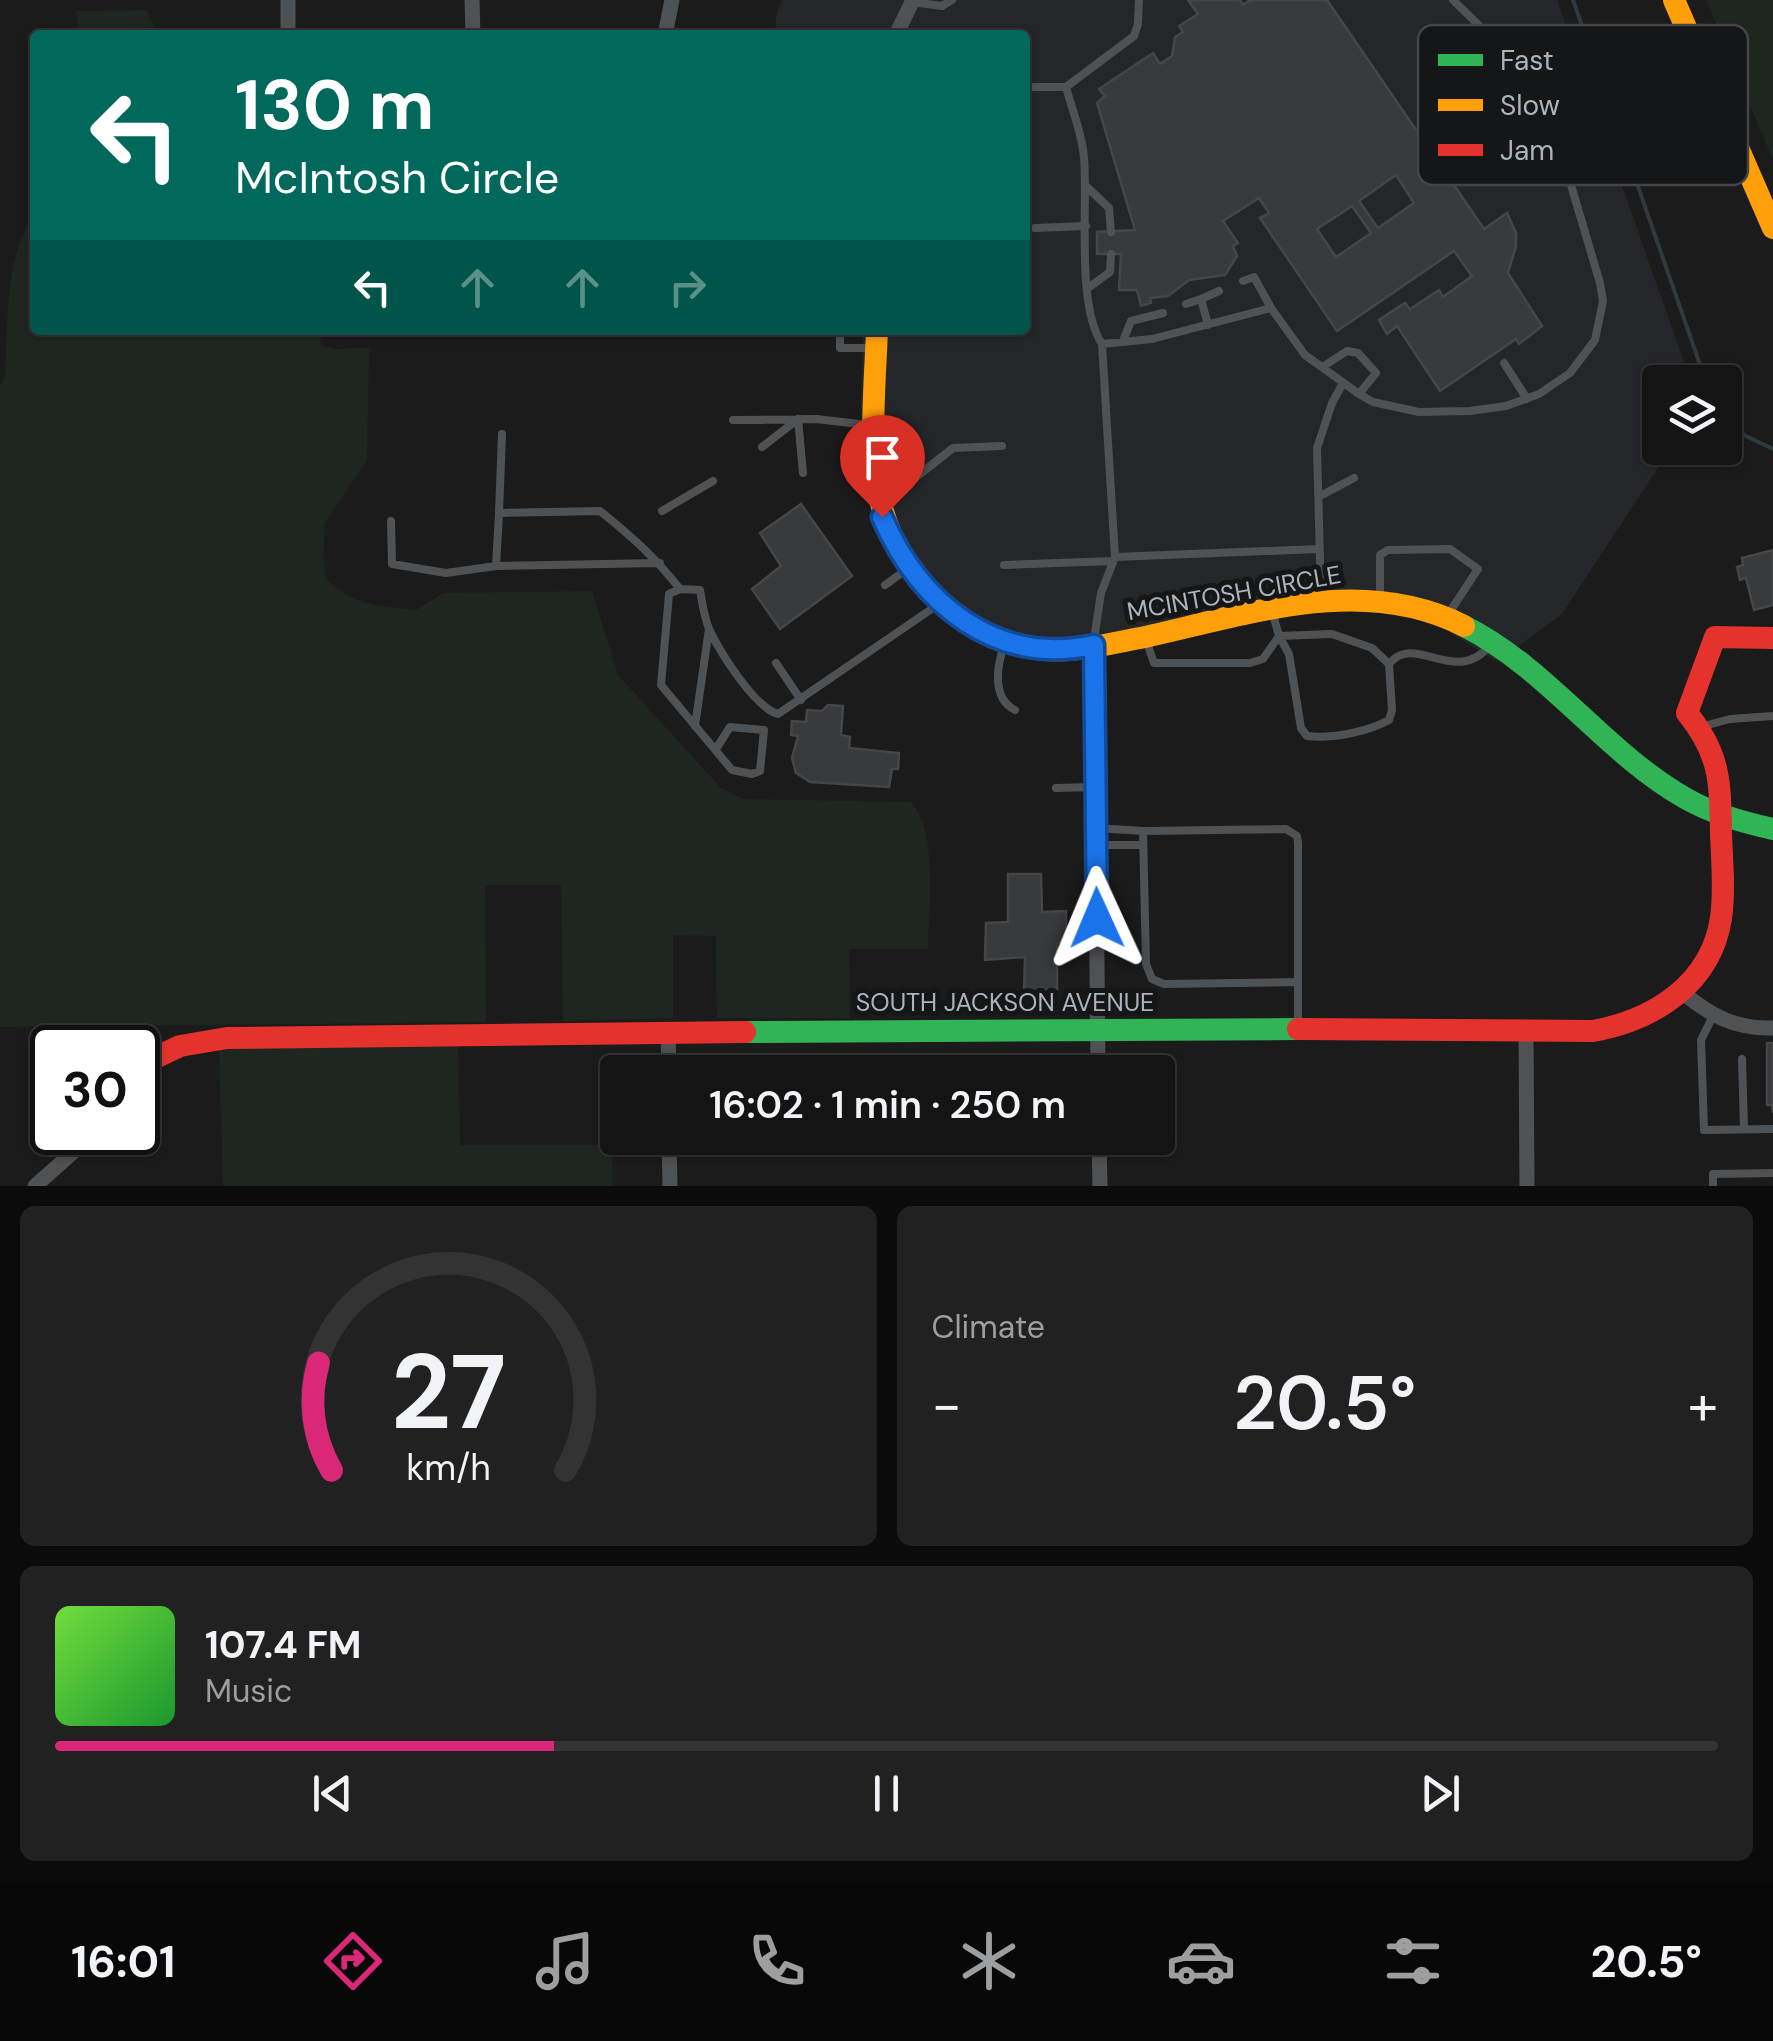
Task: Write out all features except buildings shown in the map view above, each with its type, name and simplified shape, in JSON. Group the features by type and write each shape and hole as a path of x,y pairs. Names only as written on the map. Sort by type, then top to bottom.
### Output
{"street":[{"path":"288,0 288,30"},
{"path":"472,0 473,30"},
{"path":"666,30 672,0"},
{"path":"1674,0 1685,25"},
{"path":"898,30 912,1"},
{"path":"1748,170 1773,228"},
{"name":"MCINTOSH CIRCLE","path":"876,339 876,487 880,506 908,568 940,604 970,625 1041,650 1066,651 1321,602 1380,600 1446,616 1524,661 1618,748 1658,779 1721,816 1773,829"},
{"name":"SOUTH JACKSON AVENUE","path":"160,1051 176,1045 226,1038 1098,1028 1616,1028 1656,1012 1682,992 1708,959 1721,921 1717,762 1714,747 1686,713 1715,637 1773,638"},
{"path":"1094,645 1098,1055"},
{"path":"1682,992 1713,1016 1744,1027 1773,1028"},
{"path":"1526,1030 1527,1186"},
{"path":"668,1032 668,1055"},
{"path":"35,1186 70,1155"},
{"path":"670,1155 670,1186"},
{"path":"1099,1155 1100,1186"}],"lane":[{"path":"912,1 942,6 952,0"},
{"path":"1030,88 1066,87 1134,36 1139,0"},
{"path":"1454,0 1479,25"},
{"path":"1066,87 1084,154 1088,288 1092,330 1102,344 1114,559 1100,593 1094,645"},
{"path":"1243,282 1254,277 1305,355 1373,402 1418,412 1506,406 1555,385 1595,340 1602,301 1572,185"},
{"path":"1085,186 1108,208 1112,232"},
{"path":"1035,228 1086,226"},
{"path":"1088,288 1110,272 1111,254"},
{"path":"1186,304 1219,292"},
{"path":"1202,298 1208,325"},
{"path":"1102,344 1152,339 1271,308"},
{"path":"1123,341 1131,322 1163,312"},
{"path":"840,335 840,348 876,339"},
{"path":"1324,366 1347,351 1358,353 1376,373 1359,394"},
{"path":"1504,364 1527,399"},
{"path":"1321,602 1317,448 1343,383"},
{"path":"762,447 798,419"},
{"path":"798,419 803,473"},
{"path":"733,420 798,419 875,426"},
{"path":"496,566 502,434"},
{"path":"880,506 953,448 1002,446"},
{"path":"1320,496 1354,478"},
{"path":"662,511 712,481"},
{"path":"498,513 600,511 651,552 680,589"},
{"path":"391,521 392,564 446,573 496,566 660,563"},
{"path":"1004,565 1318,548"},
{"path":"1380,600 1380,555 1388,550 1450,549 1478,570 1446,616"},
{"path":"885,585 908,568"},
{"path":"716,748 730,727 764,730 760,771 752,774 732,770 662,686 669,594 680,589 700,590 709,629 729,662 768,711 778,714 940,604"},
{"path":"1272,610 1278,636 1289,654 1301,728 1307,736 1377,727 1389,720 1389,664 1395,656 1407,653 1466,662 1480,658 1493,641"},
{"path":"695,726 709,629"},
{"path":"1278,636 1332,634 1372,648 1389,664"},
{"path":"1144,636 1154,662 1165,664 1250,663 1263,659 1278,636"},
{"path":"1006,640 1000,656 998,687 1002,700 1016,710"},
{"path":"776,662 801,700"},
{"path":"1700,728 1730,719 1773,716"},
{"path":"1056,788 1096,787"},
{"path":"1144,831 1146,964 1152,979 1164,984 1298,982"},
{"path":"1096,836 1144,831 1293,832 1298,842 1298,1029"},
{"path":"1096,836 1143,845"},
{"path":"1713,1016 1700,1040 1704,1130 1773,1129"},
{"path":"1742,1059 1744,1130"},
{"path":"1713,1186 1714,1174 1773,1172"}],"shaded area":[{"path":"782,0 1557,0 1566,25 1418,25 1418,185 1622,185 1685,365 1642,365 1642,465 1660,465 1562,614 1497,662 1445,629 1377,607 1315,609 1017,653 944,621 910,584 875,526 860,466 863,335 1030,335 1030,30 776,30"},
{"path":"1706,0 1773,0 1773,160 1748,100 1748,25 1716,25"},
{"path":"147,10 155,30 78,30 76,11"},
{"path":"30,222 30,335 320,335 321,346 369,348 367,460 325,523 326,579 357,600 416,610 443,593 592,591 618,675 721,788 743,799 911,802 920,816 929,852 928,949 849,949 850,1018 717,1018 716,936 673,935 673,1018 563,1021 561,885 485,885 486,1022 0,1027 0,387 5,375 8,311 17,250"},
{"path":"458,1039 460,1145 600,1145 600,1155 612,1155 612,1186 223,1186 219,1043"}],"waterway":[{"path":"1573,0 1582,25"},
{"path":"1638,185 1700,365"},
{"path":"1742,433 1773,449"}],"traffic: fast":[{"path":"1464,626 1523,664 1655,779 1706,809 1773,829"},
{"path":"745,1032 1298,1029"}],"traffic: slow":[{"path":"1674,0 1685,25"},
{"path":"1748,170 1773,228"},
{"path":"877,335 874,446 885,516 898,549 920,581 950,610 983,632 1021,646 1071,650 1265,610 1346,601 1426,611 1464,626"}],"traffic: jam":[{"path":"1298,1029 1593,1031 1637,1018 1676,995 1705,962 1715,941 1723,897 1716,770 1707,742 1687,713 1715,637 1773,638"},
{"path":"160,1056 180,1046 227,1038 745,1032"}],"route":[{"path":"882,517 908,568 940,604 970,625 1018,646 1041,650 1066,651 1094,645 1097,918"}]}
